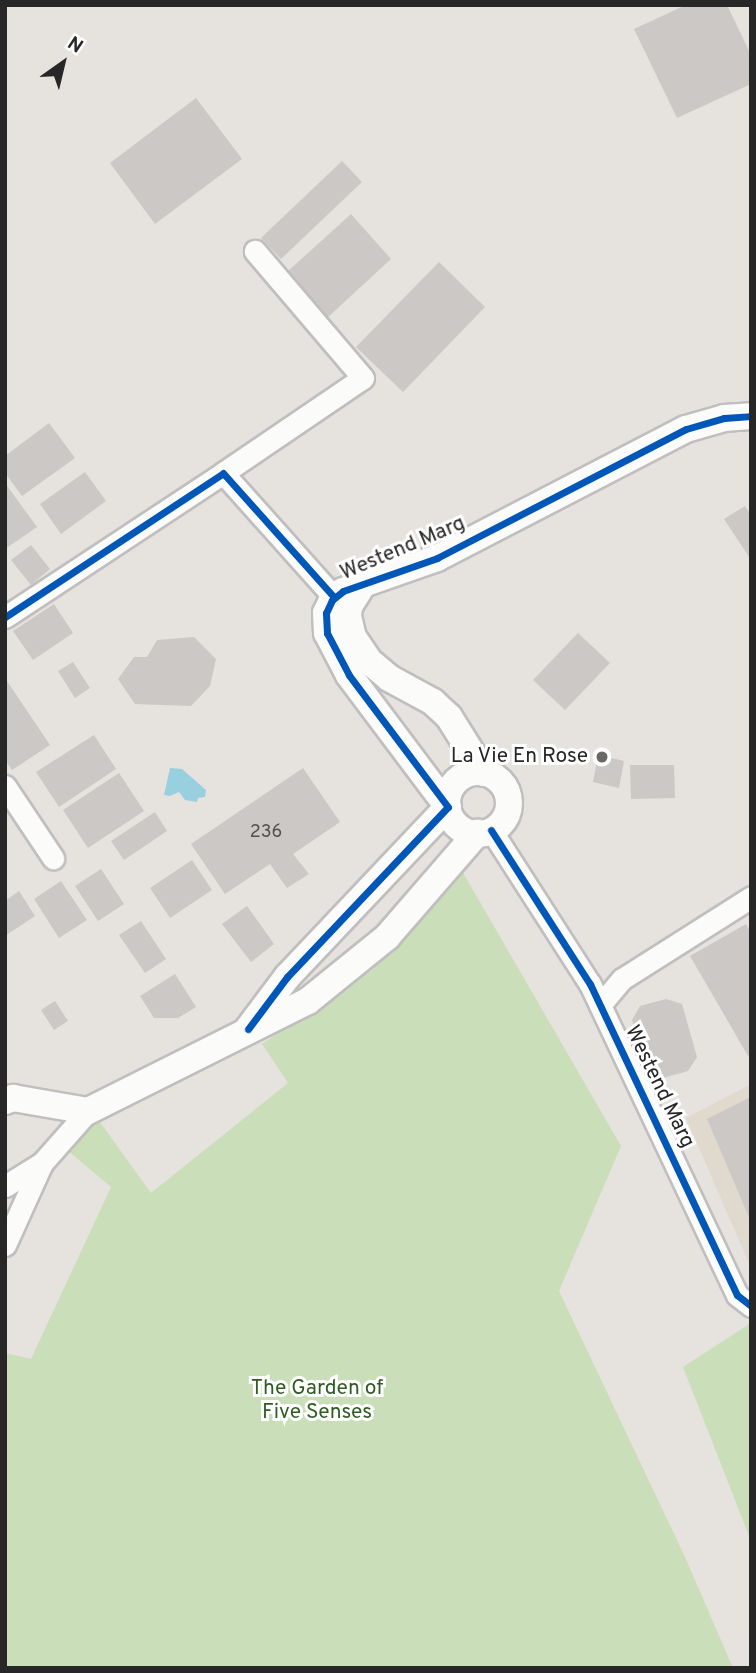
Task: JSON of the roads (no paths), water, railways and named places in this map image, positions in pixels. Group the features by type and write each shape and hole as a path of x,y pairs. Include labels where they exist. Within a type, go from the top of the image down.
{"street":[{"path":"5,617 363,378 255,251"},
{"name":"Westend Marg","path":"744,1301 600,1005 484,832 457,825 448,807 349,675 325,623 334,597 437,558 686,429 724,418 751,415"},
{"path":"223,473 334,597"},
{"name":"Westend Marg","path":"363,584 349,606 348,616 353,637 369,661 388,678 433,702 449,717 484,773 498,779 509,799 503,821 484,832"},
{"path":"248,1029 287,977 448,807 454,784 467,774 484,773"},
{"path":"5,786 53,858"},
{"path":"5,1186 42,1163 88,1111 308,1001 387,937 484,832"},
{"path":"600,1005 622,979 751,897"},
{"path":"5,1101 13,1098 88,1111"},
{"path":"5,1245 42,1163"}],"water":[{"path":"170,768 182,769 206,790 205,797 198,798 197,802 185,800 179,792 170,796 164,795"}],"place":[{"name":"La Vie En Rose","path":"602,757"}],"park label":[{"name":"The Garden of Five Senses","path":"317,1401"}]}
